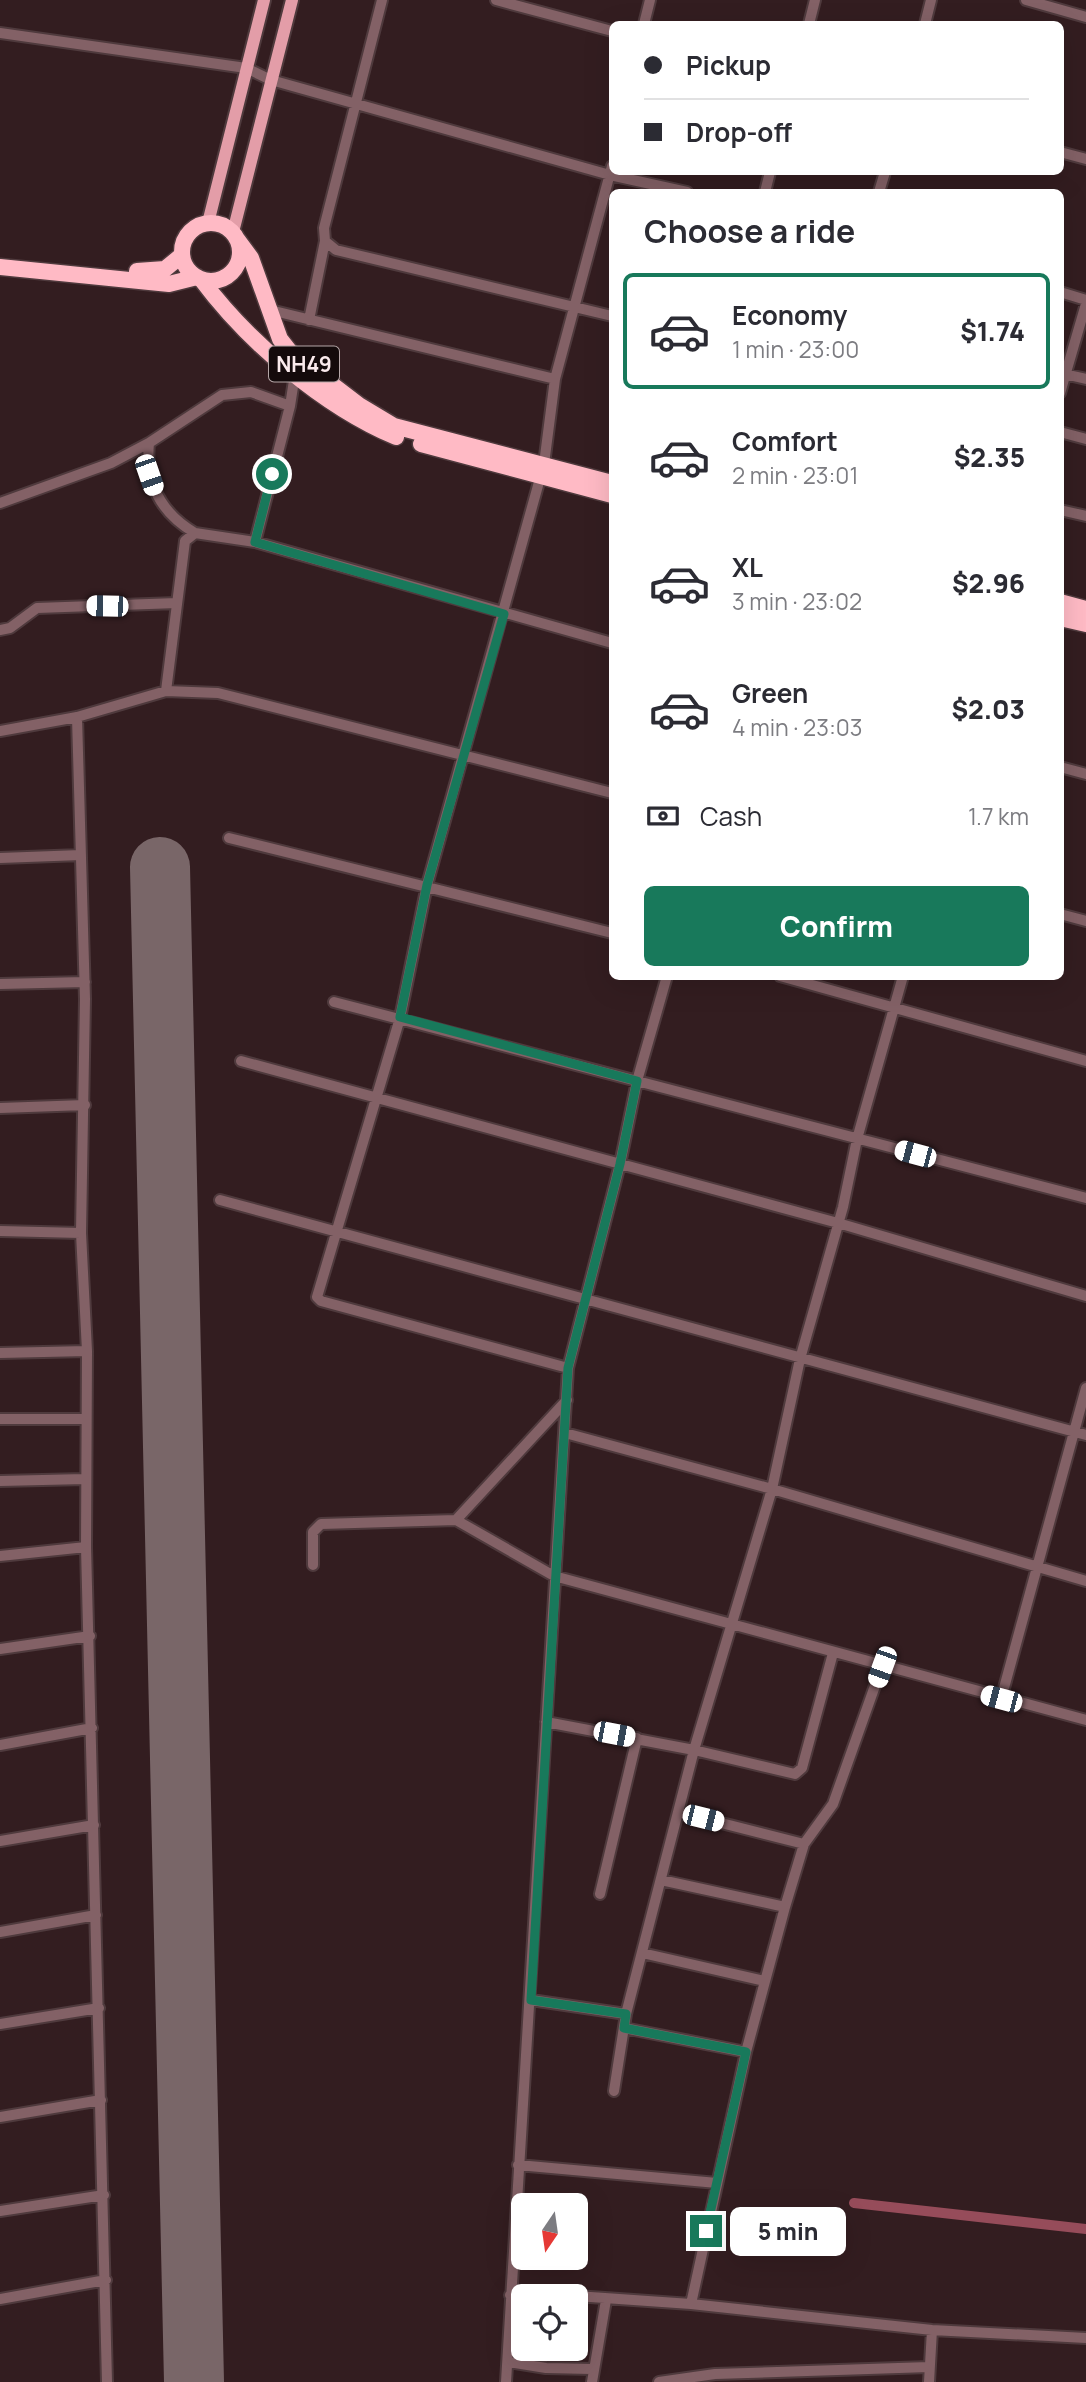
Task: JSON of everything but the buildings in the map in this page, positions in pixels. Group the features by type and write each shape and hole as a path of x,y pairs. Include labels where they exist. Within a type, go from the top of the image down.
{"highway":[{"path":"0,257 154,272 165,269 182,255 191,230 208,223 217,224 235,236 240,256 233,271 218,280 199,279 169,284 0,267"},
{"name":"NH49","path":"235,236 251,258 280,339 291,353 375,415 394,426 542,470 609,494"},
{"name":"NH49","path":"182,255 184,264 232,316 295,374 355,418 395,437 609,482"},
{"path":"1064,603 1086,609"},
{"path":"1064,619 1086,624"}],"main road":[{"path":"208,223 264,0"},
{"path":"235,236 292,0"}],"street":[{"path":"309,320 325,240 324,228 358,105 382,0"},
{"path":"496,0 609,30"},
{"path":"645,21 650,0"},
{"path":"809,21 815,0"},
{"path":"926,21 931,0"},
{"path":"1026,0 1086,17"},
{"path":"0,33 246,68 271,80 358,105 609,169"},
{"path":"1064,153 1086,159"},
{"path":"568,1368 317,1299 374,1097 400,1017 427,885 465,757 542,470 555,379 610,175"},
{"path":"628,175 677,189"},
{"path":"325,240 335,250 609,315"},
{"path":"1064,294 1086,302 1064,370"},
{"path":"270,310 555,379"},
{"path":"1064,373 1086,379"},
{"path":"255,542 290,406 295,374"},
{"path":"0,503 111,463 149,443 222,396 251,392 290,406"},
{"path":"1064,433 1086,439"},
{"path":"149,443 149,475 153,488 178,523 195,533 255,542 609,642"},
{"path":"1064,511 1086,516"},
{"path":"166,691 185,541 195,533"},
{"path":"0,631 10,628 37,608 177,603"},
{"path":"0,731 76,717 166,691 218,693 609,792"},
{"path":"76,717 85,982 81,1233 87,1351 86,1547 107,2382"},
{"path":"1064,768 1086,774"},
{"path":"229,838 609,932"},
{"path":"0,858 81,855"},
{"path":"1064,915 1086,921"},
{"path":"506,2382 568,1368 620,1164 637,1081 666,980"},
{"path":"795,980 1086,1061"},
{"path":"614,2091 626,2014 660,1880 694,1750 772,1489 800,1359 902,980"},
{"path":"0,984 85,982"},
{"path":"334,1002 400,1017 1086,1198"},
{"path":"241,1061 838,1223 1086,1296"},
{"path":"0,1108 85,1105"},
{"path":"220,1200 1086,1435"},
{"path":"0,1231 81,1233"},
{"path":"0,1353 87,1351"},
{"path":"1001,1699 1086,1388"},
{"path":"456,1520 567,1399"},
{"path":"0,1419 85,1419"},
{"path":"565,1433 772,1489 1086,1581"},
{"path":"0,1480 85,1479"},
{"path":"313,1565 313,1532 321,1524 456,1520 554,1576 882,1667 1086,1720"},
{"path":"0,1556 86,1547"},
{"path":"0,1650 89,1636"},
{"path":"546,1722 637,1738 795,1774 800,1772 832,1653"},
{"path":"691,2304 746,2052 785,1907 804,1844 833,1804 882,1667"},
{"path":"0,1745 92,1728"},
{"path":"600,1894 637,1738"},
{"path":"678,1812 804,1844"},
{"path":"0,1841 94,1825"},
{"path":"660,1880 785,1907"},
{"path":"0,1931 96,1915"},
{"path":"642,1953 764,1981"},
{"path":"531,2000 626,2014"},
{"path":"0,2024 99,2008"},
{"path":"624,2028 746,2052"},
{"path":"0,2118 101,2100"},
{"path":"518,2165 717,2183"},
{"path":"0,2211 104,2195"},
{"path":"0,2299 106,2280"},
{"path":"588,2298 691,2304 932,2330 1086,2338"},
{"path":"592,2382 606,2300"},
{"path":"929,2382 932,2330"},
{"path":"508,2362 546,2368 592,2370"},
{"path":"659,2382 715,2374 929,2367"}],"waterway":[{"path":"854,2203 1086,2229"}],"runway":[{"path":"160,867 194,2382"}],"route":[{"path":"272,474 255,542 504,614 427,885 400,1017 637,1081 620,1164 568,1368 531,2000 626,2014 624,2028 746,2052 706,2231"}]}
